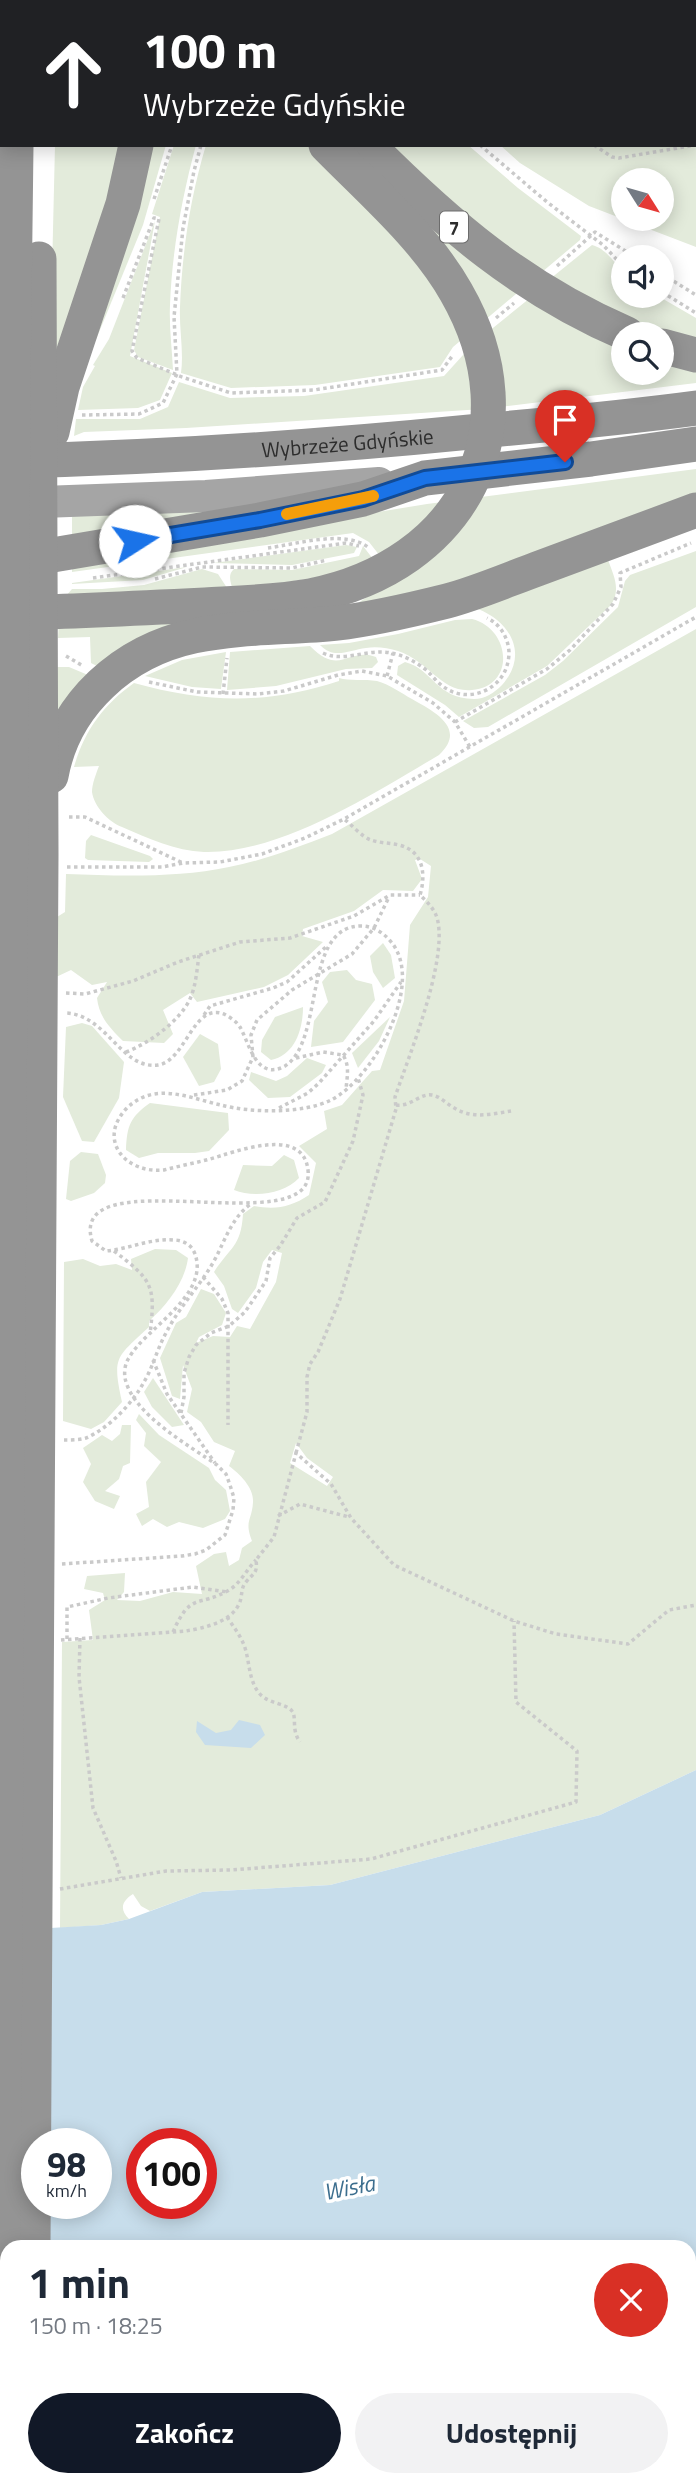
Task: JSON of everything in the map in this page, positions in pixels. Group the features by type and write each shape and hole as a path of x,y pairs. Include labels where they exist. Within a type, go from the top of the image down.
{"highway":[{"path":"16,147 16,202 46,395 50,440 41,502 33,2240"},
{"path":"7,2240 46,395 40,147"},
{"path":"46,395 124,204 136,147"},
{"path":"0,613 219,604 312,596 338,589 381,571 420,546 437,531 465,497 482,459 490,402 481,346 467,311 450,281 430,255 328,147"},
{"name":"7","path":"370,147 470,241 551,296 611,326"},
{"path":"674,349 696,355"},
{"name":"Wybrzeże Gdyńskie","path":"0,461 122,458 283,449 696,408"},
{"name":"Wybrzeże Gdyńskie","path":"425,478 540,466 696,444"},
{"path":"0,562 260,520 363,499 425,478"},
{"path":"38,859 49,786 62,738 74,715 99,685 126,664 159,646 240,629 358,620 450,600 696,510"}],"main road":[{"name":"Wybrzeże Gdyńskie","path":"0,504 206,496 425,478"}],"lane":[{"path":"6,147 16,202"}],"path":[{"path":"46,395 139,414 163,403 177,374 174,317 183,228 200,147"},
{"path":"482,147 611,253"},
{"path":"597,147 612,157 682,147"},
{"path":"120,306 154,218 159,219 132,351 136,358 231,393 314,390 442,370 454,354"},
{"path":"591,237 595,232 616,245"},
{"path":"674,281 696,295"},
{"path":"674,299 696,313"},
{"path":"455,722 547,669 570,650 613,604 621,587 620,573 696,541"},
{"path":"86,579 346,543 360,544 357,554"},
{"path":"144,582 202,567 292,568 331,560"},
{"path":"38,859 162,867 183,863 220,862 262,854 305,838 344,819 696,617"},
{"path":"387,676 393,653"},
{"path":"223,694 284,691 362,671 387,676 433,703 455,722 470,747"},
{"path":"61,817 85,817 183,863"},
{"path":"344,819 369,839 403,846 415,852 422,866 424,880 420,895"},
{"path":"52,1564 195,1555 225,1535 233,1510 234,1497 226,1474 157,1422 134,1397 128,1387 125,1369 128,1358 167,1319 188,1292 197,1267 196,1256 192,1248 176,1240 156,1241 106,1251 92,1241 90,1224 95,1216 104,1208 129,1202 272,1203 295,1196 303,1188 308,1170 299,1153 291,1147 267,1144 192,1164 150,1171 137,1167 120,1154 114,1136 121,1114 131,1104 149,1094 191,1095 227,1090 242,1080 253,1057 251,1035 257,1020 292,990 352,954 374,928 390,895"},
{"path":"65,993 85,994 122,985 240,942 290,938 354,916 390,895 420,895 433,907 438,921 434,979 395,1097 396,1105 340,1299 318,1352 310,1364 307,1377 307,1412 274,1537 235,1586 228,1592 191,1604 181,1613 173,1632"},
{"path":"63,1013 82,1015 95,1022 125,1052 137,1060 149,1065 167,1062 174,1057 210,1006 287,982 351,927 374,928 384,934 399,953 402,980 392,1026 377,1054 358,1078 332,1100 296,1110 275,1110 222,1106 191,1095"},
{"path":"294,1058 307,1031 319,973 335,939"},
{"path":"125,1052 143,1046 155,1037 190,1001 199,955"},
{"path":"275,1110 308,1093 374,1021 402,980"},
{"path":"201,1019 209,1013 230,1017 240,1026 253,1057 268,1068 278,1069 294,1058 323,1052 343,1055 347,1061 348,1072 346,1090"},
{"path":"181,1413 184,1373 189,1357 203,1338 229,1326 246,1312 266,1281 270,1258 297,1218 324,1202 353,1140 363,1095 358,1078"},
{"path":"396,1105 405,1106 427,1095 434,1095 456,1110 471,1115 510,1111"},
{"path":"63,1440 84,1438 102,1428 134,1397 144,1382 166,1332 214,1261 230,1224 255,1202"},
{"path":"114,1251 139,1270 149,1283 153,1310 149,1335"},
{"path":"203,1277 222,1299 228,1313 228,1425"},
{"path":"153,1360 167,1394 217,1465"},
{"path":"296,1453 331,1484 351,1518 394,1565 514,1621 556,1634 628,1644 670,1610 696,1605"},
{"path":"278,1517 300,1504 351,1518"},
{"path":"54,1640 203,1628 227,1617 239,1604 241,1590 247,1580 256,1575 256,1560"},
{"path":"67,1639 67,1607 193,1587 228,1592"},
{"path":"227,1617 244,1644 250,1677 255,1687 268,1701 292,1710 296,1736 300,1742"},
{"path":"59,1889 166,1871 231,1870 371,1859 576,1802 577,1751 516,1702 514,1621"},
{"path":"80,1638 79,1677 93,1808 121,1878"}],"green space":[{"path":"55,147 121,147 118,167 85,273 53,358 50,357"},
{"path":"150,147 165,147 143,225 95,342"},
{"path":"173,147 196,147 175,244 170,313 173,370 138,357 134,350 160,217 152,214"},
{"path":"205,147 470,147 581,236 580,240 453,347 440,367 315,385 231,388 181,373 180,307 183,266 195,185"},
{"path":"502,147 696,147 696,247 654,231 674,231 674,168 611,168 611,214 589,206 520,163"},
{"path":"155,221 130,356 172,373 160,400 138,408 78,410 83,387 109,339"},
{"path":"592,245 597,247 611,259 611,308 674,308 674,305 696,318 696,343 674,336 674,322 626,321 550,279"},
{"path":"530,298 611,338 611,385 674,385 674,360 696,366 696,383 483,409 84,432 74,436 76,419 140,419 168,407 179,382 230,398 304,396 444,376 473,344"},
{"path":"696,469 696,499 466,585 358,603 373,593 380,556 369,542 353,533 72,572 72,562 427,504"},
{"path":"259,507 72,543 72,515 124,515"},
{"path":"346,545 357,547 354,553 292,565 213,563"},
{"path":"363,546 373,559 343,573 233,591 230,576 234,569 292,570 359,556"},
{"path":"696,551 696,607 488,727 474,728 463,721 545,675 563,661 618,607 625,581 630,575"},
{"path":"608,560 616,588 611,605 547,666 459,717 397,675 398,666 405,662 423,671 451,694 474,699 489,695 502,685 510,674 515,651 507,631 490,615 478,609"},
{"path":"187,567 143,580 72,584 72,583"},
{"path":"202,569 218,574 229,591 60,603 72,589 144,585"},
{"path":"221,617 97,666 91,663 90,637 58,638 59,621"},
{"path":"472,619 495,634 503,657 502,668 496,679 486,686 472,690 452,687 398,651 374,647 336,653 325,650 320,645 349,643 455,620"},
{"path":"696,629 696,1770 600,1815 330,1885 202,1892 150,1911 141,1906 133,1894 123,1905 129,1919 101,1925 60,1928 62,1642 93,1640 89,1610 105,1600 103,1593 84,1589 87,1576 125,1573 124,1592 117,1600 140,1601 173,1592 202,1594 196,1566 214,1554 226,1552 229,1566 239,1560 242,1548 252,1541 249,1524 253,1497 246,1482 229,1466 235,1451 214,1442 201,1422 187,1412 192,1389 183,1365 180,1399 172,1396 160,1358 176,1323 186,1317 201,1289 214,1294 226,1313 222,1325 199,1337 196,1343 213,1336 230,1337 237,1326 250,1329 276,1282 282,1253 272,1250 263,1262 256,1288 238,1313 232,1309 224,1286 214,1272 237,1240 243,1214 254,1206 283,1206 309,1195 316,1163 299,1146 327,1129 324,1111 342,1105 372,1071 380,1070 404,1001 410,925 428,897 431,866 420,859 415,860 422,879 413,891 383,890 354,911 303,929 302,936 323,942 288,975 264,987 197,1002 190,993 163,1010 173,1034 164,1043 123,1041 106,1022 98,1005 97,998 107,982 92,985 71,970 54,978 57,917 65,912 66,874 148,875 209,871 268,857 332,834","holes":["296,1443 307,1458 333,1477 327,1486 290,1463"]},
{"path":"310,646 329,659 366,655 376,657 378,662 372,668 346,669 276,686 227,690 230,652"},
{"path":"226,652 221,689 192,687 145,676 182,660"},
{"path":"56,667 69,667 88,675 55,719"},
{"path":"339,678 381,682 429,709 444,721 449,729 447,745 439,755 356,803 295,832 264,843 234,850 204,852 172,847 117,825 107,818 93,798 93,782 99,766 74,767 83,742 96,719 113,700 134,683 187,694 236,698 312,689 339,681"},
{"path":"91,835 153,859 149,862 88,860 85,858 86,841"},
{"path":"383,943 391,955 395,978 383,988 373,972 370,956"},
{"path":"347,970 356,980 372,984 375,1000 343,1042 311,1047 314,1021 328,1002 322,982 330,972"},
{"path":"303,1007 299,1032 292,1047 271,1060 261,1052 262,1040 275,1017"},
{"path":"390,1017 379,1041 358,1068 352,1053"},
{"path":"82,1023 92,1026 124,1062 119,1098 94,1142 82,1141 63,1097 66,1027"},
{"path":"200,1034 218,1044 221,1069 214,1082 199,1086 183,1057"},
{"path":"307,1058 326,1065 322,1073 290,1097 268,1098 249,1080 251,1072 276,1081 287,1076"},
{"path":"150,1103 228,1113 229,1130 209,1151 158,1153 139,1158 126,1150 127,1134 134,1118"},
{"path":"81,1152 98,1154 106,1175 105,1183 94,1193 71,1201 66,1199 70,1161"},
{"path":"284,1155 294,1160 299,1178 293,1183 268,1193 250,1194 234,1190 243,1165 272,1166"},
{"path":"155,1249 176,1250 188,1258 179,1284 149,1321 149,1327 129,1345 119,1359 117,1375 122,1402 104,1422 91,1429 63,1421 64,1262 83,1259 100,1266 116,1264 132,1270 131,1259"},
{"path":"153,1378 184,1425 172,1427 152,1407 144,1392"},
{"path":"139,1414 159,1435 209,1468 215,1480 226,1490 230,1511 225,1519 203,1528 179,1522 167,1527 153,1519 142,1526 136,1514 149,1507 146,1482 161,1462 144,1446 146,1433 136,1420"},
{"path":"122,1425 131,1425 130,1463 123,1466 119,1479 105,1491 120,1496 114,1509 95,1501 83,1482 91,1464 83,1448 102,1435 112,1441 120,1434"}],"water":[{"path":"239,1720 260,1725 265,1735 251,1748 205,1745 196,1732 197,1721 216,1733 231,1730"},
{"name":"Wisła","path":"696,1770 696,2240 0,2240 0,1931 101,1925 129,1919 202,1892 330,1885 600,1815"}],"slow traffic":[{"path":"287,514 373,496"}],"route":[{"path":"135,541 363,499 425,478 565,462"}]}
